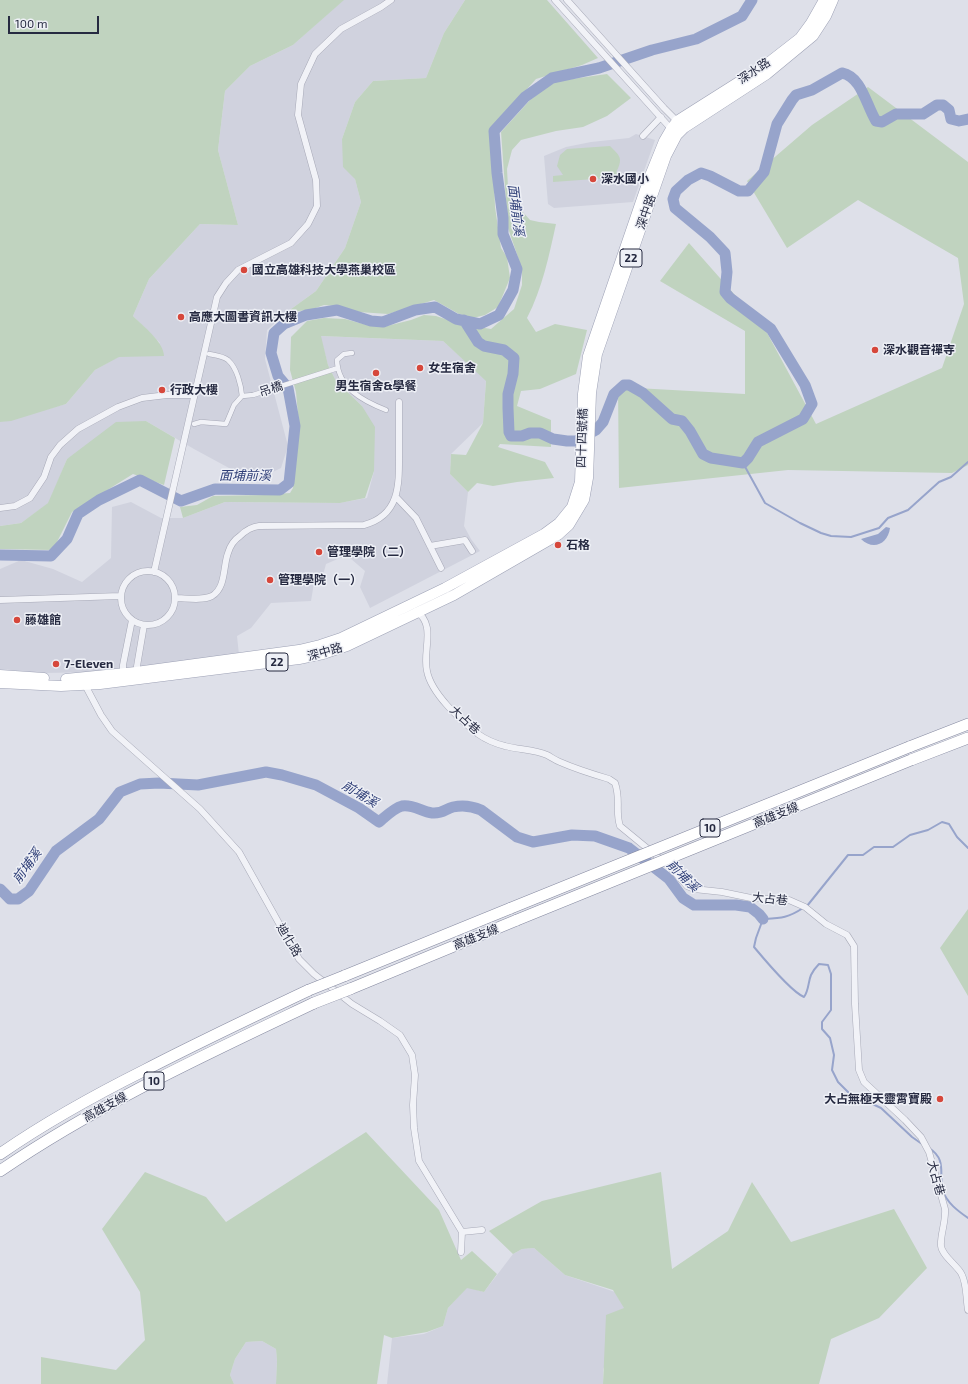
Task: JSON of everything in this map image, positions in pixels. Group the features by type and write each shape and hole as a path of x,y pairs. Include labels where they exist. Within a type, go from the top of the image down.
{"highway":[{"name":"高雄支線","path":"0,1154 93,1096 201,1041 309,990 968,724"},
{"name":"高雄支線","path":"0,1171 29,1151 104,1106 209,1053 314,1003 968,738"}],"main road":[{"name":"深水路","path":"677,128 764,66 800,38 824,0"},
{"name":"深水路","path":"677,128 767,74 789,57 812,36 826,16 833,0"},
{"name":"深中路","path":"587,394 588,356 649,178 677,128"},
{"name":"四十四號橋","path":"584,480 587,394"},
{"name":"深中路","path":"125,677 136,672 299,650 341,638 445,588 549,530 559,523 572,506 584,480"},
{"name":"深中路","path":"0,683 61,686 84,681 299,659 323,654 348,646 420,615 558,535 569,525 584,500 584,480"},
{"name":"深中路","path":"0,675 84,681"}],"street":[{"path":"154,572 217,297 226,283 238,270 291,243 308,224 317,206 316,180 298,115 301,84 315,54 341,29 391,0"},
{"path":"555,0 659,115 677,128"},
{"path":"567,0 664,108 677,128"},
{"path":"643,136 659,115"},
{"path":"352,353 344,354 337,360 338,368 345,384 360,398 386,410"},
{"path":"194,424 201,422 226,424 234,405 242,396 241,386 233,367 227,359 209,354"},
{"name":"吊橋","path":"242,396 253,395 338,368"},
{"path":"0,508 15,506 30,498 44,477 51,457 60,445 78,428 118,407 142,398 167,395 194,395"},
{"path":"175,598 203,599 212,596 218,591 228,553 234,540 246,530 259,526 364,525 373,522 382,516 392,505 398,488 400,402"},
{"path":"396,497 416,518 441,568"},
{"path":"430,546 466,540 472,551"},
{"path":"142,572 154,572 163,575 169,582 174,589 175,598 172,610 164,620 156,624 144,625 132,620 124,610 120,596 121,588 131,577 142,572"},
{"path":"0,600 120,596"},
{"path":"407,607 420,615"},
{"name":"大占巷","path":"420,615 427,631 427,671 432,685 459,717 479,734 505,746 547,755 558,762 609,779 615,783 619,799 618,818 620,826 670,867 687,886 694,889 722,892 751,898 789,900 805,907 826,924 846,935 854,946 855,1004 859,1070 864,1082 921,1137 929,1152 945,1209 941,1245 943,1252 957,1267 964,1279 968,1310"},
{"path":"125,677 132,620"},
{"path":"136,672 144,625"},
{"name":"迪化路","path":"84,681 101,715 112,731 200,809 239,852 299,959 314,974 352,1004 380,1020 400,1035 412,1055 415,1074 413,1105 414,1128 419,1160 462,1232"},
{"path":"461,1252 462,1232 482,1230"}],"shaded area":[{"name":"國立高雄科技大學燕巢校區","path":"343,0 465,0 444,33 426,78 373,81 355,102 342,139 361,202 345,248 316,291 287,312 267,330 265,359 288,446 281,468 258,479 229,468 146,421 67,459 49,503 21,523 0,526 0,422 66,404 95,370 118,357 160,343 133,316 149,279 200,224 238,225 218,150 225,91 250,66 293,45"},
{"name":"深水國小","path":"636,134 655,140 633,202 554,208 548,204 544,156 566,147 591,142 629,138"},
{"path":"320,336 443,341 486,380 483,423 451,454 450,474 468,492 464,526 480,551 370,608 360,587 365,571 350,558 340,558 326,564 322,579 314,583 311,601 271,603 251,628 237,636 239,655 100,672 44,673 0,669 0,569 21,560 53,569 82,582 111,558 112,507 131,502 161,518 183,518 225,502 339,503 367,498 374,471 362,406 336,381 328,365"},
{"path":"534,1248 565,1275 615,1292 625,1308 603,1370 603,1384 387,1384 392,1338 424,1334 443,1326 448,1308 467,1287 484,1292 513,1254 522,1249"},
{"path":"262,1341 276,1349 276,1384 234,1384 230,1375 235,1359 246,1342"}],"green space":[{"path":"0,0 344,0 293,45 250,66 225,91 218,150 238,225 200,224 149,279 133,316 161,345 164,356 119,357 95,370 66,404 11,421 0,422"},
{"path":"465,0 547,0 598,58 582,65 536,79 492,128 495,207 501,248 507,257 510,278 498,307 485,315 473,318 459,314 434,300 388,314 359,312 336,306 324,305 310,310 287,312 316,291 345,248 361,202 355,179 343,167 342,139 355,102 373,81 426,78 444,33"},
{"path":"607,74 631,98 607,116 583,127 556,131 521,140 512,150 507,169 508,187 514,202 530,220 556,224 541,284 527,318 536,332 555,324 587,330 576,374 540,389 521,391 517,406 551,420 551,447 500,444 498,447 545,462 554,478 493,486 477,483 468,492 450,474 451,454 466,455 483,423 486,381 443,341 321,336 328,365 336,381 362,406 375,427 374,471 365,498 340,503 225,502 183,518 180,507 197,505 213,496 290,493 293,488 299,426 296,392 290,370 291,337 307,321 324,318 345,319 367,325 383,327 424,315 436,316 460,324 491,329 514,309 522,285 522,269 508,228 501,132 530,100 552,83"},
{"path":"868,87 968,162 968,465 952,473 788,470 619,488 618,387 745,394 745,331 660,281 689,243 765,329 816,424 942,368 964,304 958,258 858,200 787,248 747,181 812,125"},
{"path":"610,146 619,155 620,164 616,173 621,172 622,177 553,182 553,176 563,175 557,166 560,155 567,149"},
{"path":"146,421 175,438 164,485 133,474 72,512 53,550 0,549 0,526 21,523 48,503 67,459 116,422"},
{"path":"968,909 968,996 940,948"},
{"path":"366,1132 439,1210 461,1260 472,1251 497,1274 484,1292 467,1288 448,1308 443,1326 427,1332 392,1338 384,1335 377,1384 276,1384 276,1349 262,1341 246,1342 235,1359 230,1375 234,1384 41,1384 41,1357 116,1370 145,1340 140,1292 102,1229 145,1172 206,1197 226,1222"},
{"path":"661,1172 672,1269 728,1231 752,1182 791,1242 894,1209 927,1268 879,1318 831,1339 819,1384 603,1384 606,1315 624,1308 613,1290 565,1275 534,1248 522,1249 513,1254 489,1231 542,1201"}],"water":[{"path":"886,527 890,528 889,534 883,542 879,544 870,545 861,539 878,534"}],"waterway":[{"name":"面埔前溪","path":"0,555 51,556 67,539 78,514 99,500 140,480 181,501 215,489 280,490 289,483 295,426 288,388 278,376 271,353 274,333 284,324 306,315 337,310 371,321 383,322 415,310 435,307 456,319 480,324 499,315 513,290 517,269 503,234 503,218 497,173 494,131 525,97 552,78 599,68 652,50 696,39 742,16 752,0"},
{"path":"464,320 478,342 484,346 504,350 514,358 513,374 508,394 509,432 511,436 540,433 553,439 576,441 596,430 603,422 614,394 624,385 629,385 643,393 672,419 682,421 690,431 703,454 711,458 743,463 758,442 803,419 812,404 805,385 771,329 730,298 725,292 727,272 725,253 710,237 675,208 673,199 676,191 688,180 701,173 739,191 748,191 764,172 777,124 792,100 796,95 812,90 842,73 849,76 859,86 876,121 882,122 896,114 923,114 937,105 943,105 949,110 951,119 959,121 968,119"},
{"path":"743,463 765,503 821,533 831,536 851,537 879,528 888,518 908,510 939,482 951,477 968,462"},
{"name":"前埔溪","path":"0,889 10,899 18,899 29,891 56,851 99,819 120,792 140,784 159,783 198,785 266,772 316,785 359,808 379,822 402,806 410,806 436,813 453,807 463,806 481,810 517,837 533,842 572,835 595,836 629,848 669,879 683,898 694,905 736,905 750,907 763,919"},
{"path":"807,906 848,855 863,855 874,847 893,847 910,835 928,830 942,822 949,824 957,837 968,848"},
{"path":"803,908 784,917 763,919 754,947 771,967 793,989 804,997 807,992 811,975 815,969 819,964 828,965 831,974 831,1010 822,1022 822,1029 830,1038 834,1055 832,1070 838,1082 849,1093 881,1108 912,1137 922,1144"},
{"path":"929,1148 935,1153 940,1163 943,1191 947,1199 960,1213 968,1218"}],"place":[{"name":"深水國小","path":"593,179"},
{"name":"國立高雄科技大學燕巢校區","path":"244,270"},
{"name":"高應大圖書資訊大樓","path":"181,317"},
{"name":"深水觀音禪寺","path":"875,350"},
{"name":"女生宿舍","path":"420,368"},
{"name":"男生宿舍&學餐","path":"376,373"},
{"name":"行政大樓","path":"162,390"},
{"name":"石格","path":"558,545"},
{"name":"管理學院（二）","path":"319,552"},
{"name":"管理學院（一）","path":"270,580"},
{"name":"藤雄館","path":"17,620"},
{"name":"7-Eleven","path":"56,664"},
{"name":"大占無極天靈霄寶殿","path":"940,1099"}]}
